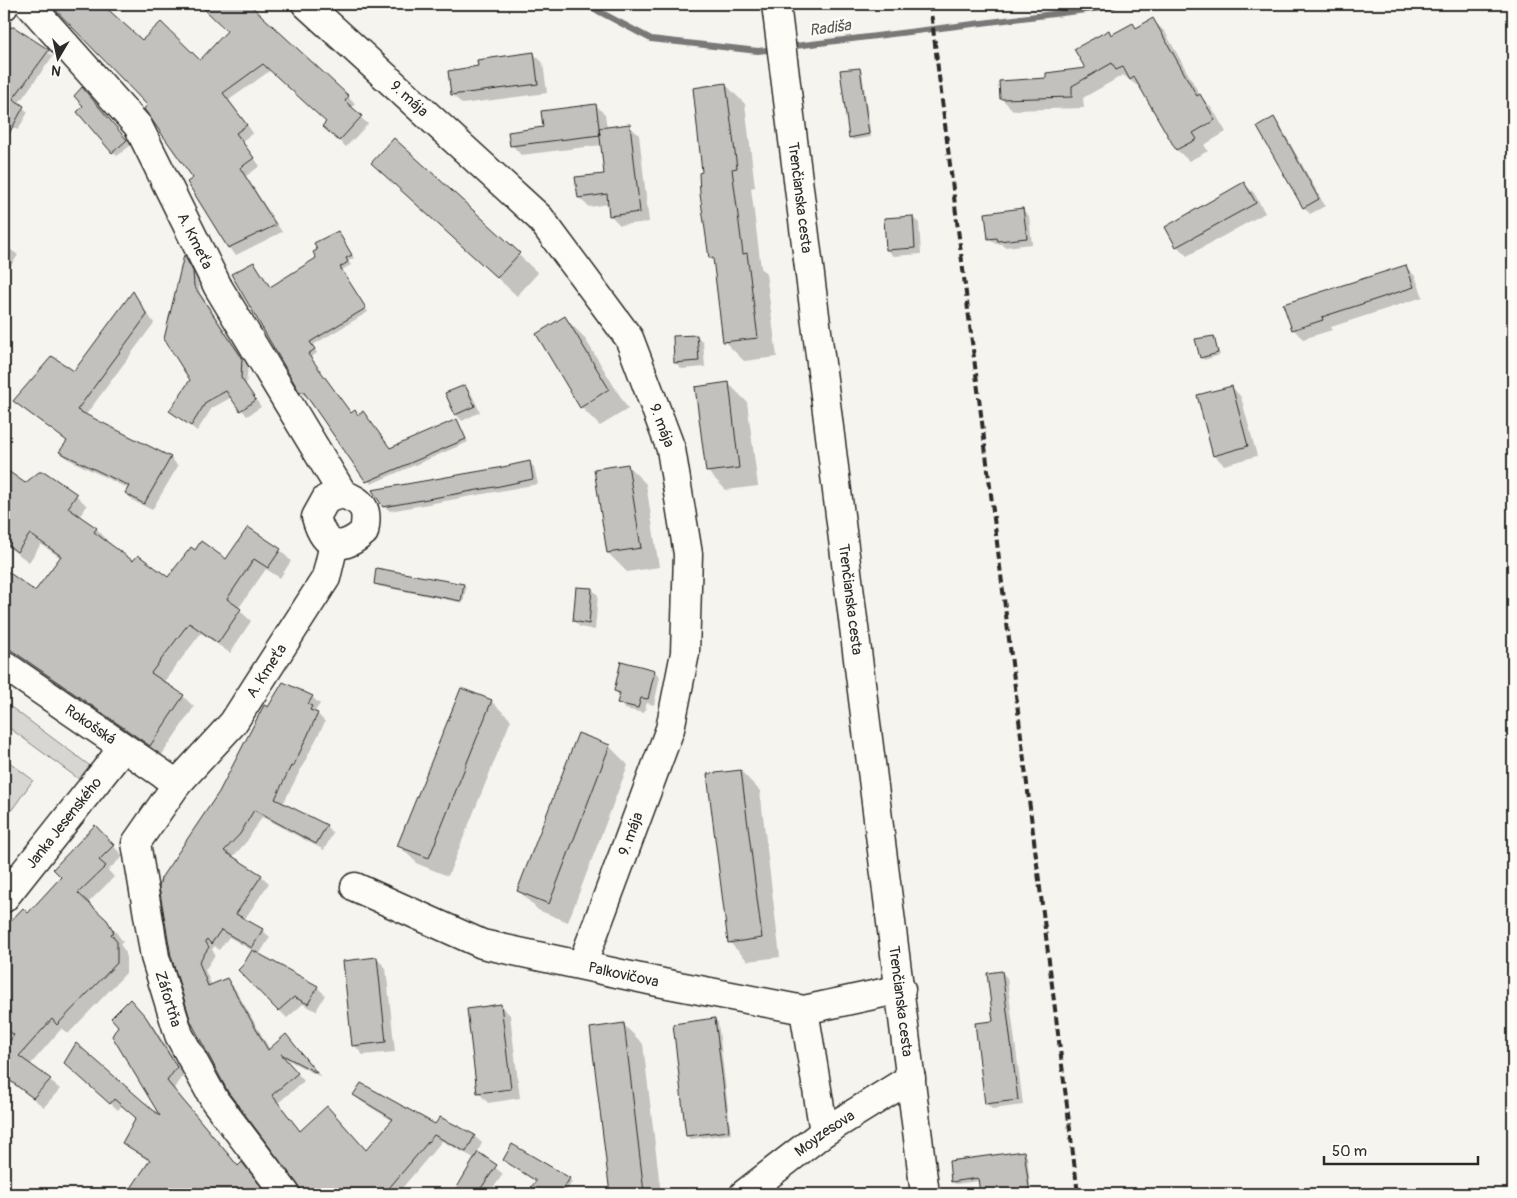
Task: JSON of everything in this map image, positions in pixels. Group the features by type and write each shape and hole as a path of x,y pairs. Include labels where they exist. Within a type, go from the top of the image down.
{"street":[{"name":"A. Kmeťa","path":"29,4 138,126 218,287 343,494 359,501 367,515 364,532 351,544 334,544 326,578 233,723 177,784"},
{"name":"9. mája","path":"306,4 540,218 628,338 670,449 688,554 684,653 670,729 582,965"},
{"name":"Trenčianska cesta","path":"778,15 901,989 925,1194"},
{"path":"334,544 320,534 316,517 326,499 343,494"},
{"name":"Rokošská","path":"4,664 177,784"},
{"name":"Janka Jesenského","path":"4,898 123,748"},
{"name":"Záfortňa","path":"177,784 136,843 155,957 179,1035 215,1101 286,1194"},
{"name":"Palkovičova","path":"355,887 482,944 804,1010 901,989"},
{"path":"804,1010 824,1132"},
{"name":"Moyzesova","path":"744,1194 824,1132 911,1078"}],"shaded area":[{"path":"4,702 97,771 87,785 4,724"},
{"path":"4,758 33,780 4,821"}],"building":[{"path":"50,4 102,4 142,40 161,22 200,60 227,31 199,4 249,4 349,96 345,101 362,116 339,141 322,126 326,122 263,64 223,93 247,125 236,133 254,158 240,168 276,225 228,248 187,182 193,178 144,109 147,105"},
{"path":"1153,18 1197,96 1200,94 1215,120 1193,133 1197,139 1176,150 1134,77 1130,80 1123,67 1116,70 1112,63 1072,86 1072,97 1000,99 999,81 1046,78 1046,73 1085,68 1074,49 1109,30 1111,35 1133,23 1136,28"},
{"path":"14,27 49,50 13,99 24,106 4,143 4,28"},
{"path":"534,52 538,84 451,95 448,71 478,66 477,60"},
{"path":"860,68 869,134 849,138 840,70"},
{"path":"726,83 737,168 732,169 743,254 747,253 758,338 723,342 713,258 709,258 700,194 699,173 702,172 693,88"},
{"path":"82,87 127,140 112,153 77,112 83,106 74,96"},
{"path":"596,104 600,135 510,146 508,132 543,127 541,111"},
{"path":"1274,117 1319,199 1303,208 1257,127"},
{"path":"630,124 640,212 609,216 607,194 578,198 575,177 604,174 599,128"},
{"path":"394,138 520,253 497,278 371,163"},
{"path":"1244,182 1256,203 1176,247 1165,227"},
{"path":"1023,208 1027,238 998,241 997,238 988,239 985,213"},
{"path":"913,216 915,248 886,250 884,218"},
{"path":"338,231 352,255 346,258 348,262 340,267 366,308 310,342 315,349 308,354 351,413 355,410 358,415 363,411 390,448 457,419 466,439 366,482 303,391 300,393 231,274 254,262 270,287 316,258 313,252 317,250 314,243"},
{"path":"184,255 193,271 194,286 242,358 241,378 256,400 240,411 226,391 206,402 191,426 169,411 190,380 164,339"},
{"path":"1406,265 1414,287 1322,317 1323,320 1292,330 1283,304"},
{"path":"133,291 147,315 77,410 171,457 144,504 125,493 129,486 59,452 67,441 13,401 52,356 74,371"},
{"path":"565,316 609,389 580,408 536,334"},
{"path":"697,335 699,361 674,363 673,336"},
{"path":"1214,336 1218,353 1200,358 1195,339"},
{"path":"729,382 739,468 706,472 695,387"},
{"path":"465,385 475,406 455,415 445,393"},
{"path":"1232,386 1248,446 1213,456 1197,395"},
{"path":"530,461 533,479 500,486 383,507 372,490 498,468"},
{"path":"628,464 641,548 607,553 594,469"},
{"path":"4,468 25,483 39,472 45,472 77,494 68,508 97,528 94,532 133,561 138,555 168,577 191,547 195,550 201,541 226,559 248,527 281,549 268,568 254,559 227,599 241,609 218,643 189,623 151,673 184,695 150,746 4,645 4,569 35,591 61,556 30,534 17,552 4,542"},
{"path":"376,568 464,584 461,601 374,584"},
{"path":"576,587 592,588 589,624 573,621"},
{"path":"621,661 655,670 648,699 641,698 638,708 617,703 620,693 614,691"},
{"path":"283,682 313,696 308,704 312,706 310,710 318,713 293,767 291,766 275,799 327,825 316,844 254,810 240,834 224,851 262,875 236,914 263,929 252,948 221,930 211,944 207,939 205,941 209,947 199,962 208,986 227,978 268,1050 286,1034 317,1073 281,1054 298,1073 272,1095 300,1131 327,1106 366,1150 393,1119 353,1095 361,1083 435,1124 440,1117 475,1135 466,1152 434,1135 384,1194 301,1194 298,1185 228,1092 191,1022 171,956 159,887 161,878 219,792 264,705 268,707"},
{"path":"461,688 492,700 429,858 397,846"},
{"path":"578,733 610,745 549,904 517,891"},
{"path":"741,770 762,938 728,943 707,774"},
{"path":"95,825 114,845 99,860 106,866 78,893 107,920 114,932 111,934 117,942 117,963 57,1025 52,1019 19,1056 51,1079 33,1098 4,1076 4,1044 6,1046 14,1035 4,1027 4,928 23,908 28,913 61,877 53,869"},
{"path":"252,950 318,986 308,1004 294,997 278,1011 238,970"},
{"path":"377,957 386,1042 352,1046 343,961"},
{"path":"1002,971 1018,1100 985,1104 975,1023 993,1021 987,973"},
{"path":"130,999 146,1017 177,1067 167,1081 238,1166 242,1162 267,1194 127,1194 150,1160 122,1143 136,1118 114,1099 110,1104 64,1063 76,1043 160,1116 112,1036 118,1026 111,1018"},
{"path":"501,1004 511,1089 477,1093 467,1009"},
{"path":"715,1018 729,1131 686,1136 673,1024"},
{"path":"624,1023 644,1192 610,1194 590,1028"},
{"path":"512,1144 570,1178 560,1194 541,1194 531,1187 536,1181 503,1160"},
{"path":"1024,1151 1030,1194 980,1194 978,1178 951,1182 949,1161"},
{"path":"478,1152 497,1165 477,1194 453,1194"}],"waterway":[{"name":"Radiša","path":"585,4 651,39 758,51 775,49"},
{"name":"Radiša","path":"787,47 1110,7 1117,4"}],"railway":[{"path":"930,4 1078,1194"}]}
